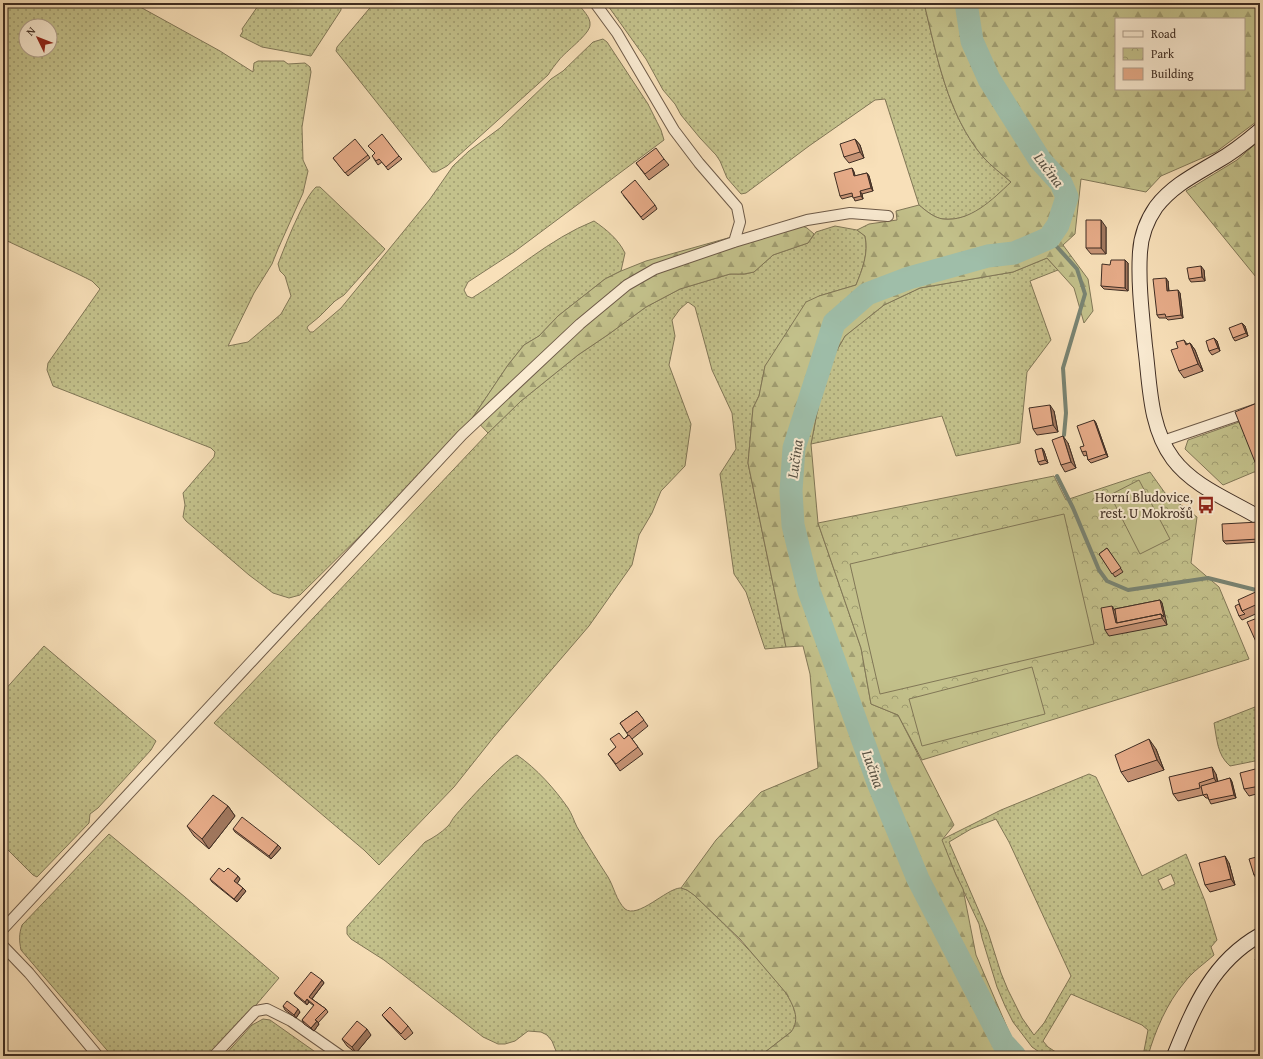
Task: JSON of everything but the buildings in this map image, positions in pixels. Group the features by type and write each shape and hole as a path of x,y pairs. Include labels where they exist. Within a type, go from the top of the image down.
{"street":[{"path":"594,3 618,32 674,130 699,163 737,206 740,222 734,242"},
{"path":"1260,130 1242,145 1188,178 1170,191 1156,208 1146,224 1140,252 1141,307 1153,409 1155,420 1164,441 1173,458 1191,477 1260,518"},
{"path":"3,929 462,435 580,324 627,285 655,269 734,242 807,220 850,213 888,216"},
{"path":"1164,441 1260,408"},
{"path":"1174,1056 1196,1002 1208,983 1237,950 1260,935"},
{"path":"3,946 29,973 98,1056"},
{"path":"214,1056 256,1011 267,1009 291,1021 341,1056"}],"green space":[{"path":"3,3 133,3 220,51 253,72 254,63 258,61 284,61 288,64 305,63 310,67 311,72 302,127 303,160 308,171 303,193 272,264 254,293 228,346 248,342 281,314 291,296 285,276 280,271 278,264 300,212 316,187 320,187 385,249 344,295 335,301 308,326 307,328 310,332 313,332 341,308 430,199 453,166 469,151 500,128 551,79 563,71 593,42 603,39 607,42 648,104 661,130 664,140 514,252 468,282 464,290 467,296 472,298 546,247 578,228 594,221 612,235 625,253 621,271 605,279 558,316 539,336 524,345 508,365 473,417 371,525 300,595 289,598 273,593 249,575 183,517 185,505 183,493 214,457 215,452 211,448 53,386 47,370 48,363 100,289 92,281 3,239"},
{"path":"260,3 341,3 341,10 311,56 262,47 240,36 243,31 242,29"},
{"path":"374,3 578,3 588,16 590,25 586,33 562,57 548,75 447,166 436,172 432,172 336,51 337,47"},
{"path":"606,3 924,3 945,84 960,122 983,157 1011,182 997,196 981,208 963,217 943,219 930,214 919,205 885,99 875,100 809,146 746,193 741,194 727,178 716,155 681,115 675,104 663,90 646,59"},
{"path":"924,3 1260,3 1260,119 1216,152 1161,176 1146,192 1081,179 1075,234 1063,245 1088,279 1093,311 1084,323 1074,288 1047,258 1013,272 920,288 884,305 845,336 825,371 811,444 818,523 861,648 871,704 898,715 954,825 942,840 963,889 976,955 1019,1055 1021,1056 760,1056 791,1032 794,1027 796,1017 791,1002 786,993 740,939 694,895 681,888 716,840 761,792 818,768 810,674 803,646 786,647 748,463 753,408 759,396 765,366 806,302 819,296 856,285 863,267 866,249 865,236 857,230 869,224 897,220 896,211 919,205 930,214 943,219 962,217 980,208 1011,182 983,157 960,122 939,64"},
{"path":"1260,140 1260,282 1186,191 1237,160"},
{"path":"800,225 807,228 814,234 808,243 773,255 754,272 730,274 680,289 646,307 578,355 521,401 488,433 473,417 508,365 524,345 539,336 558,316 605,279 646,261 728,238 760,238"},
{"path":"835,226 857,230 865,236 866,249 863,267 856,285 819,296 765,366 759,396 753,408 748,463 786,647 765,649 746,592 734,574 720,474 736,449 732,413 712,370 695,307 688,302 680,309 672,320 675,336 669,365 691,424 685,466 661,491 652,513 639,535 632,565 589,626 493,738 454,787 379,865 364,850 214,723 488,433 521,401 578,355 646,307 680,289 730,274 754,272 773,255 808,243 816,232"},
{"path":"1047,258 1058,270 1030,281 1051,340 1027,372 1020,443 956,456 942,416 811,444 825,371 845,336 884,305 920,288 1013,272"},
{"path":"1242,421 1260,466 1260,472 1254,472 1223,485 1185,449 1188,440"},
{"path":"1150,472 1165,493 1197,517 1191,563 1219,587 1249,659 922,760 898,715 871,704 861,648 818,523 1054,476 1066,500"},
{"path":"1139,480 1170,539 1140,554 1110,495"},
{"path":"1064,514 1094,644 880,694 850,564"},
{"path":"44,646 156,741 151,750 98,808 90,814 89,823 37,877 33,875 3,845 3,692"},
{"path":"1032,667 1045,714 922,746 909,699"},
{"path":"1260,705 1260,760 1230,766 1222,757 1220,752 1214,723"},
{"path":"517,755 545,779 568,808 577,827 608,877 619,902 625,909 631,911 637,910 674,890 680,888 686,889 742,943 778,982 791,1001 796,1015 795,1025 791,1032 760,1056 558,1056 552,1041 547,1035 541,1032 528,1031 515,1041 505,1044 498,1044 483,1037 384,960 351,939 347,934 347,927 425,842 445,829 486,782 504,764"},
{"path":"1089,774 1096,777 1142,876 1186,854 1205,901 1217,940 1211,947 1214,955 1187,979 1172,999 1158,1027 1148,1056 1143,1056 1148,1030 1142,1025 1071,994 1043,1041 1048,1047 1062,1056 1045,1056 1032,1047 1013,1022 997,987 979,924 941,840 1001,810","holes":["996,819 1009,842 1071,976 1044,1023 1034,1035 1022,1018 1008,990 988,932 949,842 971,829","1171,874 1175,884 1163,890 1158,880"]},
{"path":"109,834 279,978 210,1056 112,1056 21,950 20,931 22,925"},
{"path":"263,1019 270,1020 321,1056 224,1056 252,1025"}],"waterway":[{"name":"Lučina","path":"966,3 972,41 989,79 1040,160 1061,183 1067,197 1058,225 1049,238 1014,253 988,256 909,278 867,294 834,323 794,448 791,491 793,525 809,591 879,785 918,879 1003,1043 1015,1056"},
{"path":"1049,238 1077,269 1085,294 1063,368 1066,413 1064,435"},
{"path":"1057,476 1073,508 1099,570 1107,581 1128,590 1208,578 1260,591"}],"place":[{"name":"Horní Bludovice, rest. U Mokrošů","path":"1206,505"}]}
